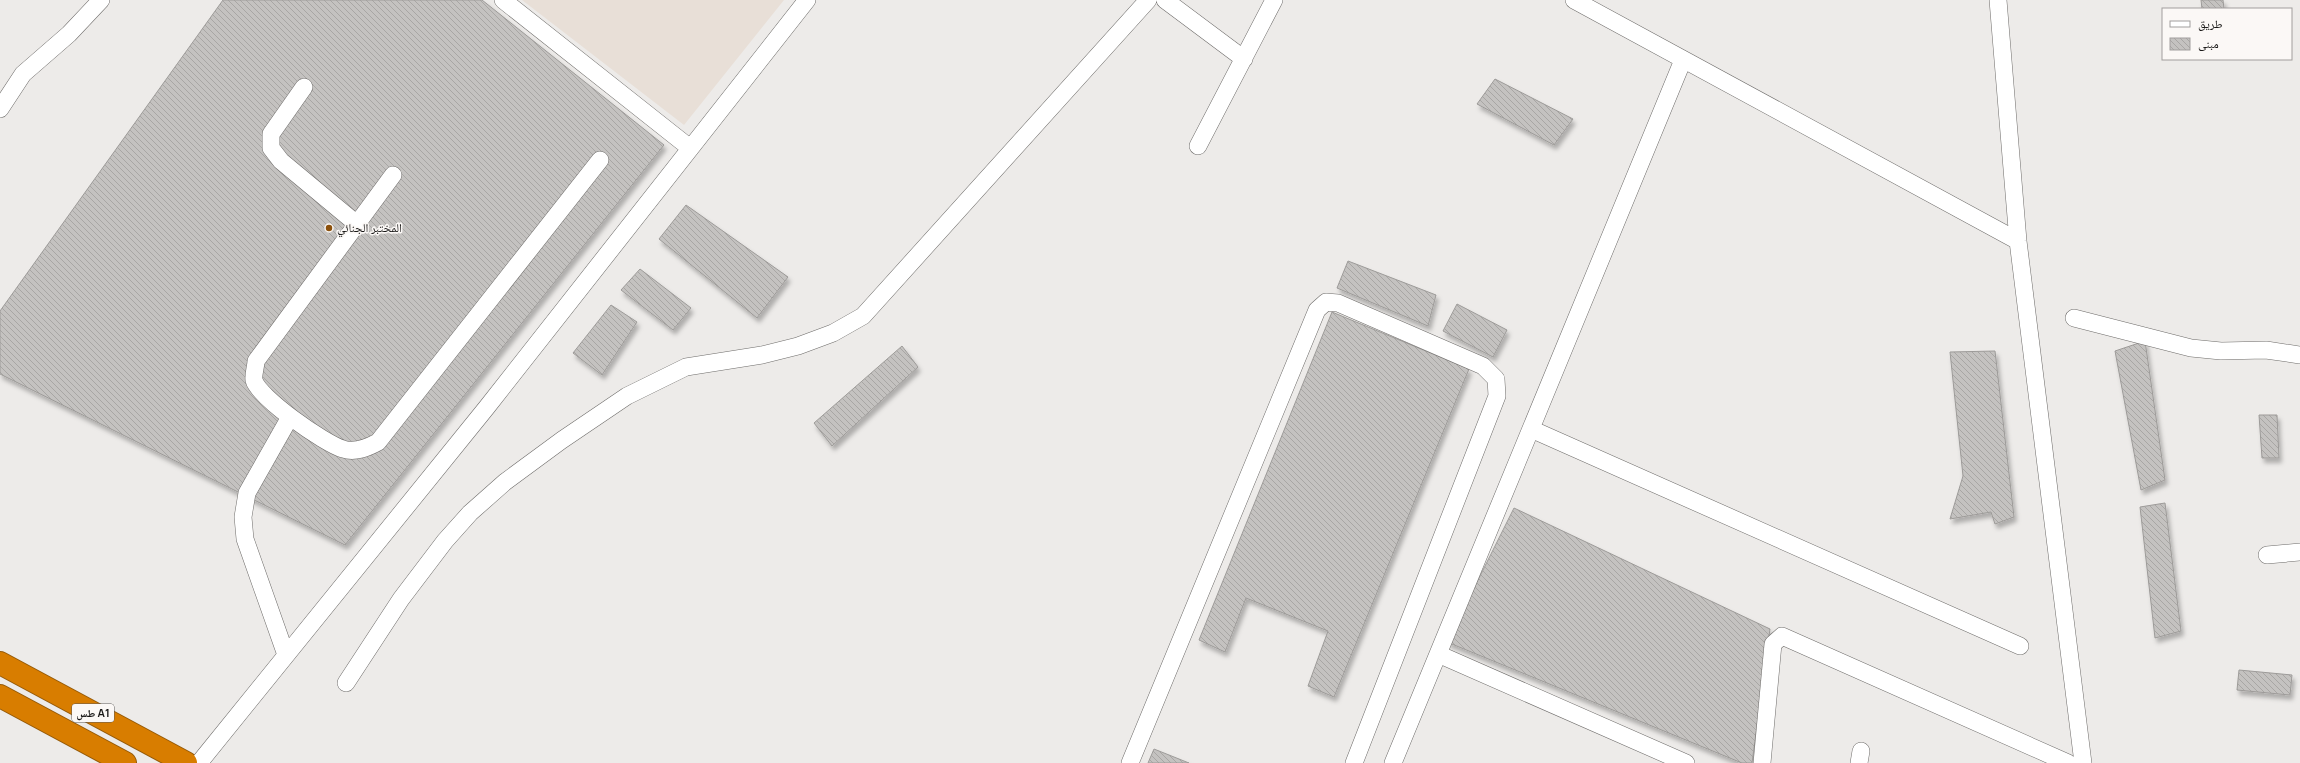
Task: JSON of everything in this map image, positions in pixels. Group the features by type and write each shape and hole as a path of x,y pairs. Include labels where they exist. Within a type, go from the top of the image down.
{"highway":[{"name":"طس A1","path":"0,663 186,763"},
{"name":"طس A1","path":"0,696 125,763"}],"street":[{"path":"0,109 23,74 69,34 101,0"},
{"path":"503,0 690,148"},
{"path":"199,763 487,407 807,0"},
{"path":"346,683 401,599 460,524 505,482 562,440 627,396 686,367 762,355 798,346 833,333 863,316 1148,0"},
{"path":"1165,0 1244,59"},
{"path":"1198,146 1274,0"},
{"path":"1574,0 2018,241"},
{"path":"1998,0 2018,241 2083,763"},
{"path":"1393,763 1683,60"},
{"path":"304,87 271,134 271,148 280,161 358,225"},
{"path":"393,175 358,225 256,361 254,380 264,396 290,417 343,449 363,450 378,442 600,160"},
{"path":"1130,763 1317,310 1326,302 1338,303 1483,366 1496,378 1498,396 1354,763"},
{"path":"2074,318 2190,348 2221,351 2266,350 2300,355"},
{"path":"286,655 245,539 243,517 247,493 290,417"},
{"path":"1531,429 2020,646"},
{"path":"2267,555 2300,552"},
{"path":"1762,763 1773,644 1782,636 2068,763"},
{"path":"1438,654 1686,763"}],"shaded area":[{"path":"522,0 784,0 684,125"}],"building":[{"name":"المختبر الجنائي","path":"223,0 482,0 664,145 345,545 0,374 0,311"},
{"path":"2201,0 2223,0 2224,8 2202,8"},
{"path":"1495,79 1573,119 1554,145 1477,104"},
{"path":"686,205 788,277 757,318 659,239"},
{"path":"1348,261 1436,295 1428,326 1337,288"},
{"path":"640,269 691,308 673,330 621,290"},
{"path":"1457,304 1507,330 1493,357 1443,331"},
{"path":"611,305 637,322 602,375 573,353"},
{"path":"1332,312 1469,369 1334,697 1308,686 1328,631 1246,598 1225,652 1199,640"},
{"path":"2145,341 2165,480 2141,490 2115,351"},
{"path":"902,346 918,367 832,446 814,423"},
{"path":"1995,351 2014,517 1995,524 1991,512 1950,519 1963,476 1950,352"},
{"path":"2259,415 2277,415 2279,458 2262,458"},
{"path":"2165,503 2181,631 2155,638 2140,507"},
{"path":"1514,508 1770,629 1752,763 1742,763 1447,642"},
{"path":"2239,670 2292,675 2290,695 2237,690"},
{"path":"1154,749 1189,763 1148,763"}],"place":[{"name":"المختبر الجنائي","path":"329,228"}]}
